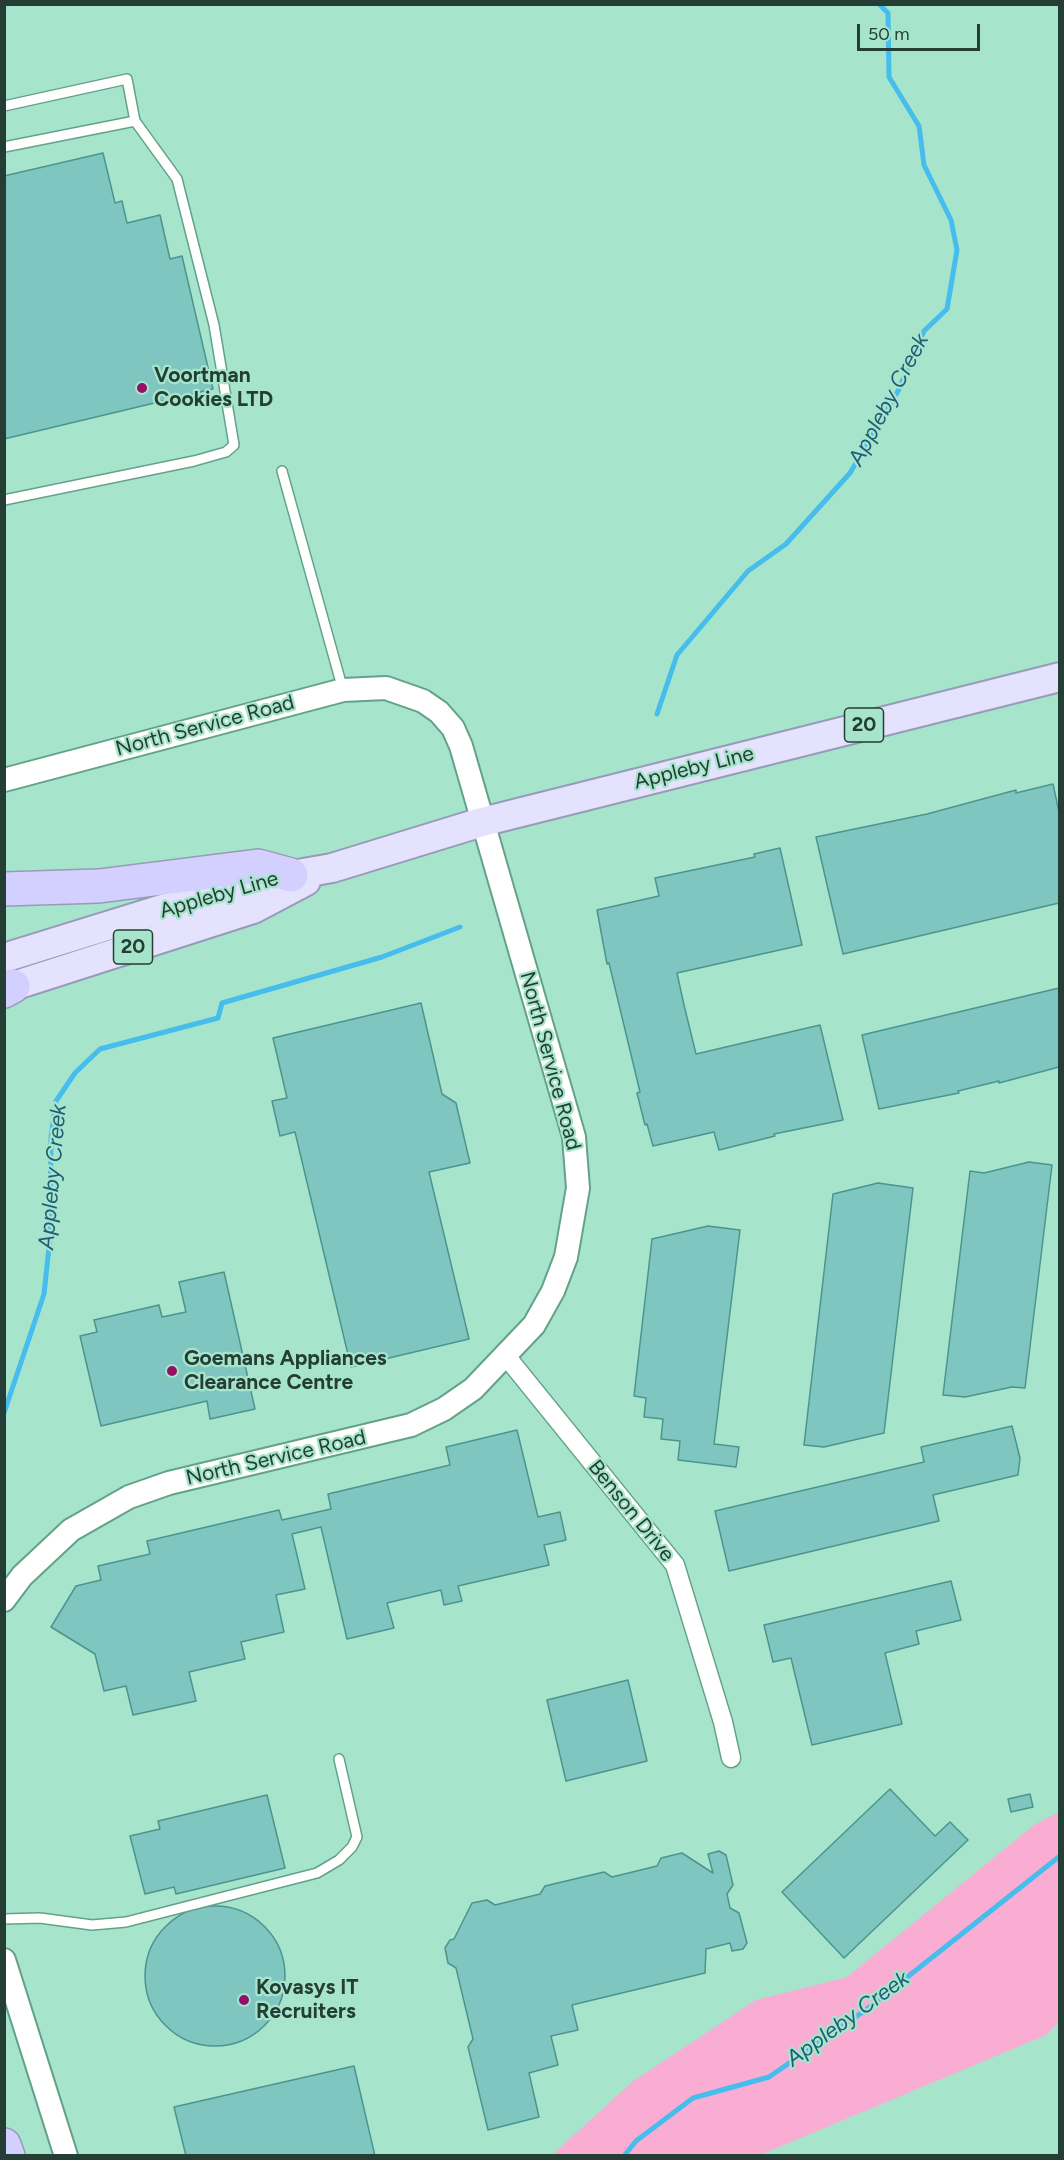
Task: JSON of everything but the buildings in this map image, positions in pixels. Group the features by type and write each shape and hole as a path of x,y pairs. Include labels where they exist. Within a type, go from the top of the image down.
{"highway":[{"path":"4,889 99,886 258,866 291,875"},
{"path":"4,2145 8,2156"}],"main road":[{"name":"Appleby Line","path":"7,981 246,884 332,868 482,822 1059,677"},
{"name":"Appleby Line","path":"7,981 253,909 332,868"}],"street":[{"name":"North Service Road","path":"4,780 343,690 386,688 423,701 439,712 453,728 461,746 574,1137 578,1188 566,1257 553,1291 534,1325 473,1389 444,1409 411,1425 169,1483 121,1501 71,1530 22,1576 4,1600"},
{"name":"Benson Drive","path":"506,1356 675,1565 723,1722 731,1758"},
{"path":"4,1960 66,2156"}],"lane":[{"path":"4,106 127,79 135,121 177,179 214,325 234,445 226,452 194,462 4,500"},
{"path":"4,147 135,121"},
{"path":"282,471 343,690"},
{"path":"4,1919 40,1918 92,1924 126,1922 317,1873 339,1860 352,1847 357,1837 339,1759"}],"shaded area":[{"path":"1059,1812 1059,2022 1046,2035 760,2155 552,2155 632,2082 756,2000 847,1977 1034,1825"}],"waterway":[{"name":"Appleby Creek","path":"657,714 677,655 748,571 786,544 850,473 898,391 924,331 947,309 957,250 951,220 924,165 919,126 889,77 888,13 879,4"},
{"name":"Appleby Creek","path":"4,1413 44,1294 50,1238 51,1138 56,1101 75,1073 100,1049 218,1018 222,1003 382,957 460,927"},
{"name":"Appleby Creek","path":"624,2156 636,2141 693,2098 769,2077 867,2009 1060,1856"}],"place":[{"name":"Voortman Cookies LTD","path":"142,388"},
{"name":"Goemans Appliances Clearance Centre","path":"172,1371"},
{"name":"Kovasys IT Recruiters","path":"244,2000"}]}
